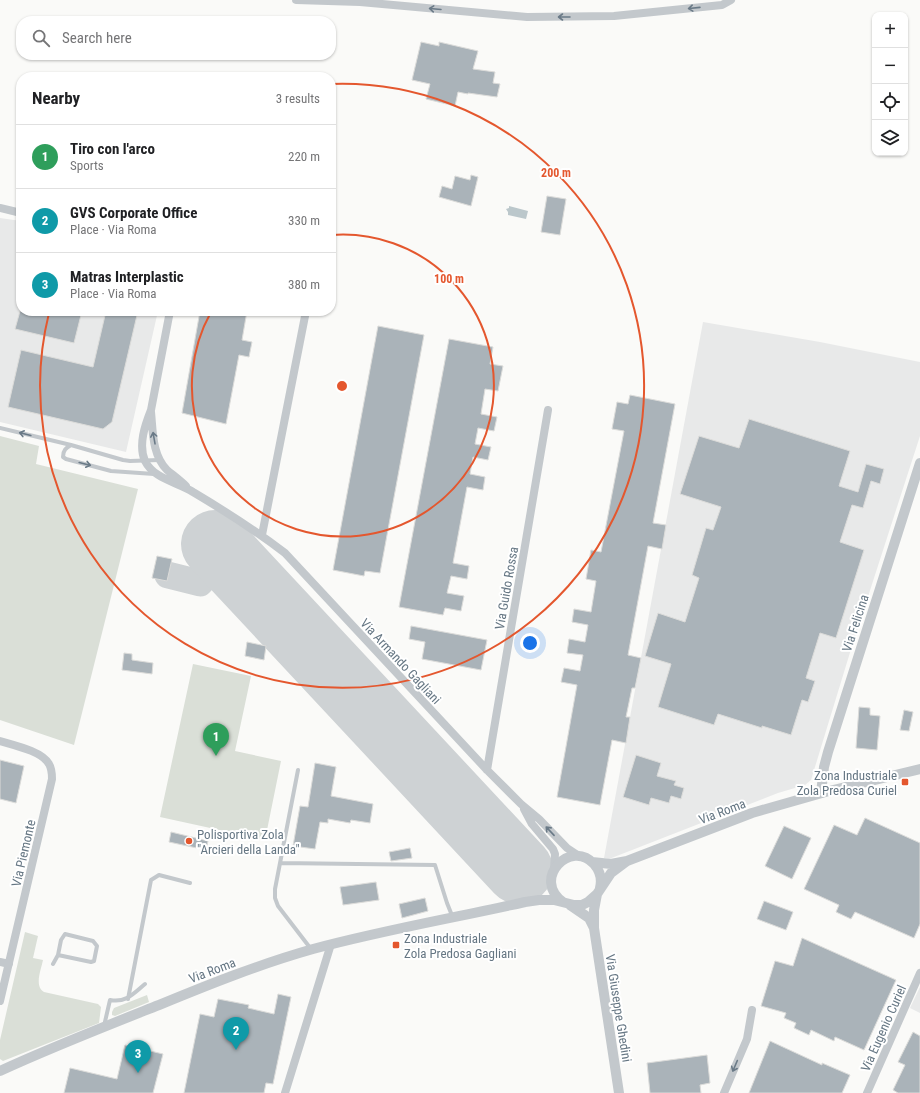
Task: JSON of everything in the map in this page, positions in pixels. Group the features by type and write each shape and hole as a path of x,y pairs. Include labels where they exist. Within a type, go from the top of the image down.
{"street":[{"path":"296,0 360,2 527,17 614,16 722,5 731,0"},
{"path":"0,208 16,212"},
{"name":"Via Armando Gagliani","path":"169,316 151,410 145,424 143,436 142,446 145,460 150,469 164,479 191,491 262,536 285,554 487,770 521,804 539,819 566,848 579,856"},
{"path":"262,536 305,316"},
{"name":"Via Armando Gagliani","path":"151,410 153,439 159,460 166,469 191,491"},
{"name":"Via Guido Rossa","path":"487,770 548,410"},
{"name":"Via Felicina","path":"825,792 824,767 828,752 920,463"},
{"name":"Via Piemonte","path":"0,741 42,756 48,762 52,770 52,779 0,1001"},
{"name":"Via Roma","path":"579,856 592,862 611,864 627,861 752,813 825,792 920,769"},
{"name":"Via Armando Gagliani","path":"521,804 532,824 553,849 555,860 554,869"},
{"path":"579,856 566,858 557,865 552,875 552,884 557,897 588,918 594,928"},
{"name":"Via Roma","path":"0,1071 104,1027 244,971 331,944 525,902 554,900 582,905 588,902 598,892 611,873 627,861"},
{"path":"592,862 600,873 601,880 598,892"},
{"name":"Via Roma","path":"525,902 542,894 552,884"},
{"name":"Via Giuseppe Ghedini","path":"598,892 594,910 594,928 619,1093"},
{"path":"285,1093 331,944"},
{"path":"0,962 9,964"},
{"name":"Via Eugenio Curiel","path":"867,1093 920,973"},
{"path":"724,1093 747,1039 752,1010"}],"lane":[{"path":"0,428 71,445 123,460 159,460"},
{"name":"Via Armando Gagliani","path":"71,445 63,453 63,457 66,459 111,471 158,474"},
{"path":"298,770 280,863 275,898 278,906 311,950"},
{"path":"280,863 435,865 453,918"},
{"path":"128,999 151,880 160,876 190,882"},
{"path":"53,964 58,955 61,940 65,934 93,941 97,946 94,960 91,962 58,955"},
{"path":"104,1027 110,1000 116,1001 128,999 144,984"}],"shaded area":[{"path":"509,206 528,211 526,219 508,215 506,209 509,208"},
{"path":"0,218 16,220 16,316 157,316 126,452 0,422"},
{"path":"703,322 820,342 920,362 920,436 852,646 811,780 805,785 778,793 609,859 604,858"},
{"path":"0,436 39,446 36,464 138,489 74,745 0,720"},
{"path":"193,664 251,676 235,751 281,761 265,840 160,817"},
{"path":"25,932 38,936 33,958 43,960 39,978 39,986 41,989 44,992 98,1004 101,1007 99,1023 3,1061 0,1059 0,1040"},
{"path":"920,987 920,1013 910,1008"},
{"path":"147,995 149,1002 115,1016 112,1015 114,1008"}],"building":[{"path":"421,42 439,46 439,42 478,51 473,69 495,72 493,83 500,84 497,97 458,92 455,106 426,99 430,84 412,80"},
{"path":"471,175 478,177 471,206 439,197 442,186 452,189 455,176 470,180"},
{"path":"547,196 566,199 560,235 541,232"},
{"path":"19,316 81,316 74,343 15,329"},
{"path":"105,316 137,316 112,422 103,429 8,407 21,350 93,367"},
{"path":"199,316 246,316 242,340 252,342 249,357 239,355 226,424 182,413"},
{"path":"378,326 424,335 380,573 365,571 364,576 333,570"},
{"path":"449,339 493,347 490,364 503,366 498,391 485,389 481,414 497,417 494,431 478,428 475,444 491,447 488,460 473,457 470,474 485,477 483,490 467,487 453,563 469,566 467,579 451,576 447,593 464,596 461,611 445,608 443,615 399,607"},
{"path":"630,395 675,404 653,523 666,525 662,549 648,546 628,655 641,658 635,688 632,688 626,717 630,717 626,743 612,740 600,805 557,797 577,685 561,682 564,668 580,671 583,655 567,653 569,639 585,642 588,625 572,622 574,609 591,612 596,581 586,579 591,550 601,552 624,431 612,429 617,402 628,404"},
{"path":"749,419 850,451 839,486 858,492 866,464 884,469 880,484 871,481 863,508 852,505 840,542 864,550 836,638 820,633 806,678 815,681 808,702 802,700 791,735 762,726 762,728 718,714 714,725 658,707 671,664 645,656 658,613 685,622 699,578 692,575 706,528 713,530 721,507 680,494 699,436 739,448"},
{"path":"157,556 172,559 167,581 152,578"},
{"path":"411,626 487,640 481,670 422,659 425,642 409,639"},
{"path":"247,642 266,646 264,660 245,656"},
{"path":"124,653 132,654 132,660 153,663 152,674 122,670"},
{"path":"859,707 870,708 870,715 880,716 877,750 856,748"},
{"path":"904,710 913,712 909,731 900,730"},
{"path":"636,755 661,763 657,776 676,781 674,785 684,788 681,799 671,796 669,803 651,798 649,805 623,797"},
{"path":"0,760 24,766 16,803 0,799"},
{"path":"315,763 336,767 331,796 373,804 370,823 351,820 350,823 328,819 328,823 320,822 315,849 293,846 300,806 308,807"},
{"path":"865,818 920,843 920,924 914,938 855,912 851,919 836,912 839,905 804,889 834,825 857,835"},
{"path":"784,826 811,838 792,879 765,866"},
{"name":"Polisportiva Zola \"Arcieri della Landa\"","path":"171,832 208,841 206,850 169,842"},
{"path":"410,848 412,858 391,861 389,852"},
{"path":"376,882 379,900 343,905 340,887"},
{"path":"425,898 428,911 402,918 399,904"},
{"path":"764,901 793,912 786,930 757,919"},
{"path":"802,938 896,980 864,1050 835,1037 834,1041 811,1030 809,1035 794,1028 796,1023 784,1018 786,1013 761,1006 775,961 793,966"},
{"path":"278,994 291,997 273,1084 266,1083 264,1093 184,1093 200,1014 214,1017 218,999 249,1005 248,1008 274,1014"},
{"path":"913,1032 920,1036 920,1093 898,1093 893,1090 905,1065 898,1062"},
{"path":"770,1041 822,1065 822,1063 850,1075 842,1093 749,1093"},
{"path":"125,1045 163,1054 153,1093 64,1093 70,1068 117,1079"},
{"path":"707,1055 710,1083 700,1085 701,1093 650,1093 647,1063"}],"taxiway":[{"path":"168,575 200,583 225,555"}],"runway":[{"path":"215,544 519,870"}],"place":[{"name":"Tiro con l'arco","path":"216,756"},
{"name":"Zona Industriale Zola Predosa Curiel","path":"905,782"},
{"name":"Polisportiva Zola \"Arcieri della Landa\"","path":"189,841"},
{"name":"Zona Industriale Zola Predosa Gagliani","path":"396,945"},
{"name":"GVS Corporate Office","path":"236,1050"},
{"name":"Matras Interplastic","path":"138,1073"}]}
